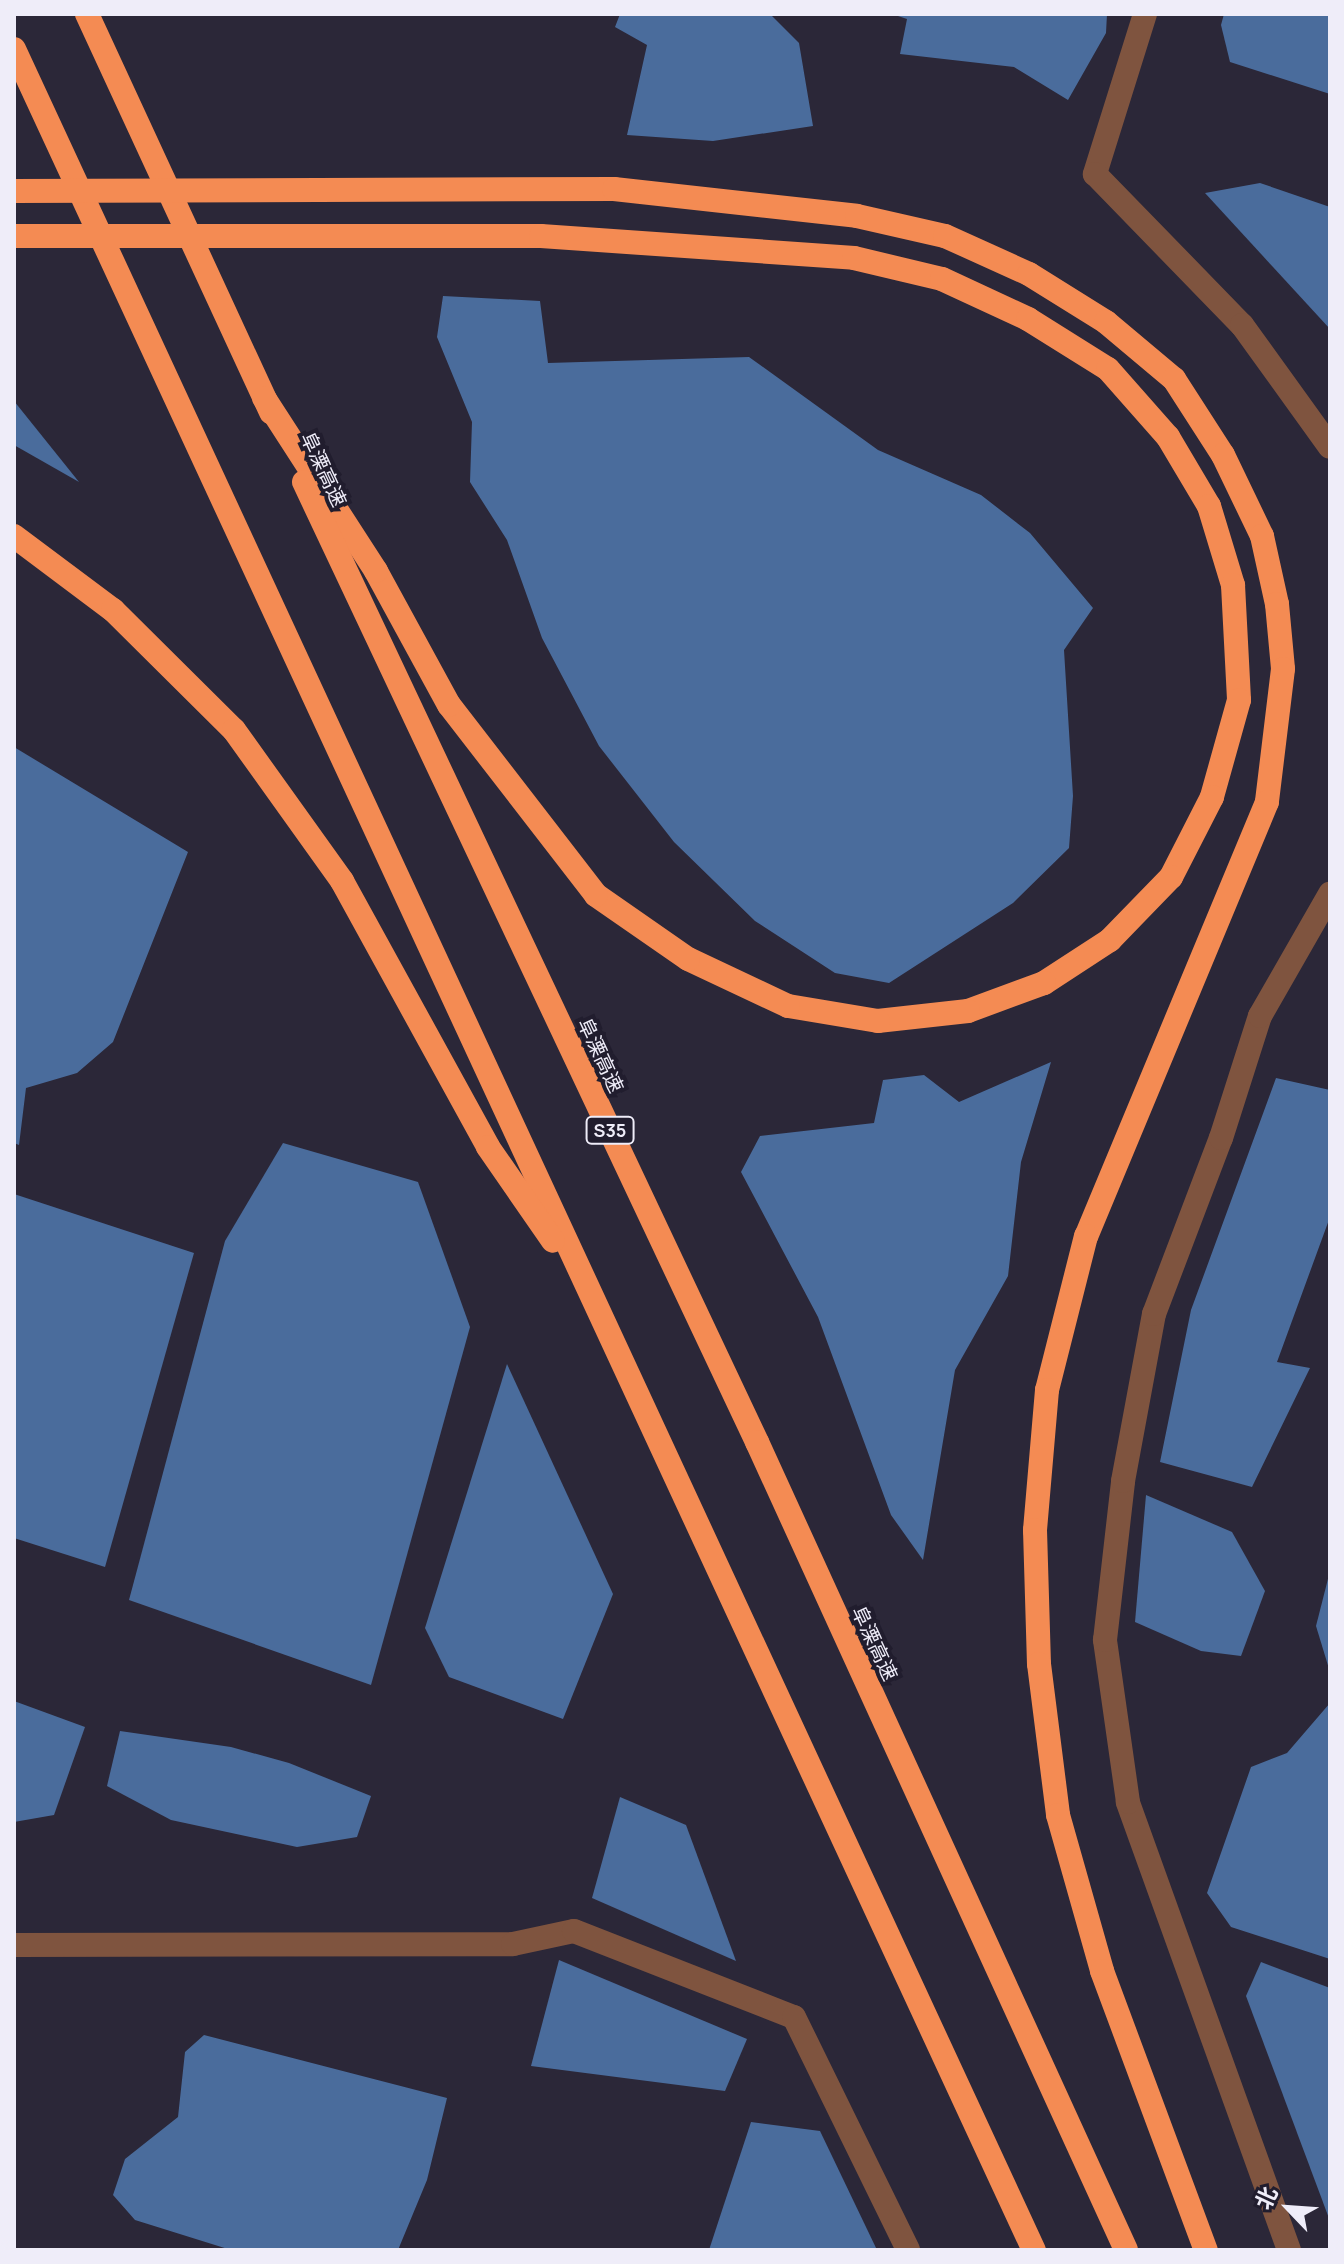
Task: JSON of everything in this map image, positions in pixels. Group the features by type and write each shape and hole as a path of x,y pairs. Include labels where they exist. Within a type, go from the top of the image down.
{"highway":[{"name":"阜溧高速","path":"87,14 264,398 750,1428 1126,2250"},
{"path":"14,49 1034,2250"},
{"path":"14,191 614,189 857,216 945,236 1029,274 1106,322 1174,379 1223,455 1262,536 1277,604 1283,669 1267,802 1086,1236 1047,1390 1035,1530 1039,1664 1058,1815 1102,1971 1206,2250"},
{"path":"14,236 541,236 854,258 942,279 1028,319 1108,369 1168,437 1209,506 1233,585 1239,700 1212,797 1171,877 1110,940 1044,983 968,1011 878,1021 788,1006 688,959 596,895 449,705 376,571 264,398"},
{"path":"14,536 113,610 234,730 342,881 488,1147 590,1295"}],"street":[{"path":"1145,14 1095,174 1242,325 1330,447"},
{"path":"1289,2250 1128,1802 1105,1640 1123,1481 1154,1314 1221,1138 1260,1016 1330,894"},
{"path":"14,1945 513,1944 574,1931 794,2017 908,2250"}],"water":[{"path":"620,14 770,14 799,43 813,126 713,141 627,135 647,45 615,27"},
{"path":"892,14 1107,14 1106,33 1068,100 1014,67 900,54 907,19"},
{"path":"1224,14 1330,14 1330,94 1230,62 1221,25"},
{"path":"1260,183 1330,207 1330,329 1205,193"},
{"path":"443,296 540,301 548,363 749,357 878,450 981,495 1030,533 1093,608 1064,650 1073,796 1069,848 1013,903 889,983 835,973 755,921 674,842 599,746 542,638 507,540 470,482 472,422 437,337"},
{"path":"14,401 79,482 14,445"},
{"path":"14,747 188,852 113,1042 77,1073 26,1088 19,1145 14,1143"},
{"path":"1051,1062 1021,1162 1008,1276 955,1370 923,1560 891,1515 818,1317 741,1172 760,1136 874,1123 883,1080 924,1075 959,1102"},
{"path":"1276,1078 1330,1090 1330,1217 1277,1362 1310,1368 1252,1487 1160,1462 1191,1310"},
{"path":"283,1143 418,1182 470,1327 371,1685 129,1600 225,1241"},
{"path":"14,1194 194,1253 105,1567 14,1538"},
{"path":"507,1364 613,1594 563,1719 449,1677 425,1628"},
{"path":"1146,1495 1232,1532 1265,1591 1241,1656 1201,1651 1135,1622"},
{"path":"1330,1571 1330,1672 1316,1626"},
{"path":"14,1701 85,1727 54,1815 14,1822"},
{"path":"1330,1703 1330,1959 1231,1927 1207,1893 1251,1767 1287,1753"},
{"path":"120,1731 231,1747 289,1763 371,1796 357,1837 297,1847 171,1820 107,1786"},
{"path":"620,1797 686,1825 736,1961 592,1898"},
{"path":"559,1960 747,2039 725,2091 531,2066"},
{"path":"1261,1962 1330,1988 1330,2221 1246,1996"},
{"path":"204,2035 447,2098 427,2180 398,2250 231,2250 135,2220 113,2195 125,2159 178,2117 185,2052"},
{"path":"751,2122 820,2131 877,2250 709,2250"}]}
